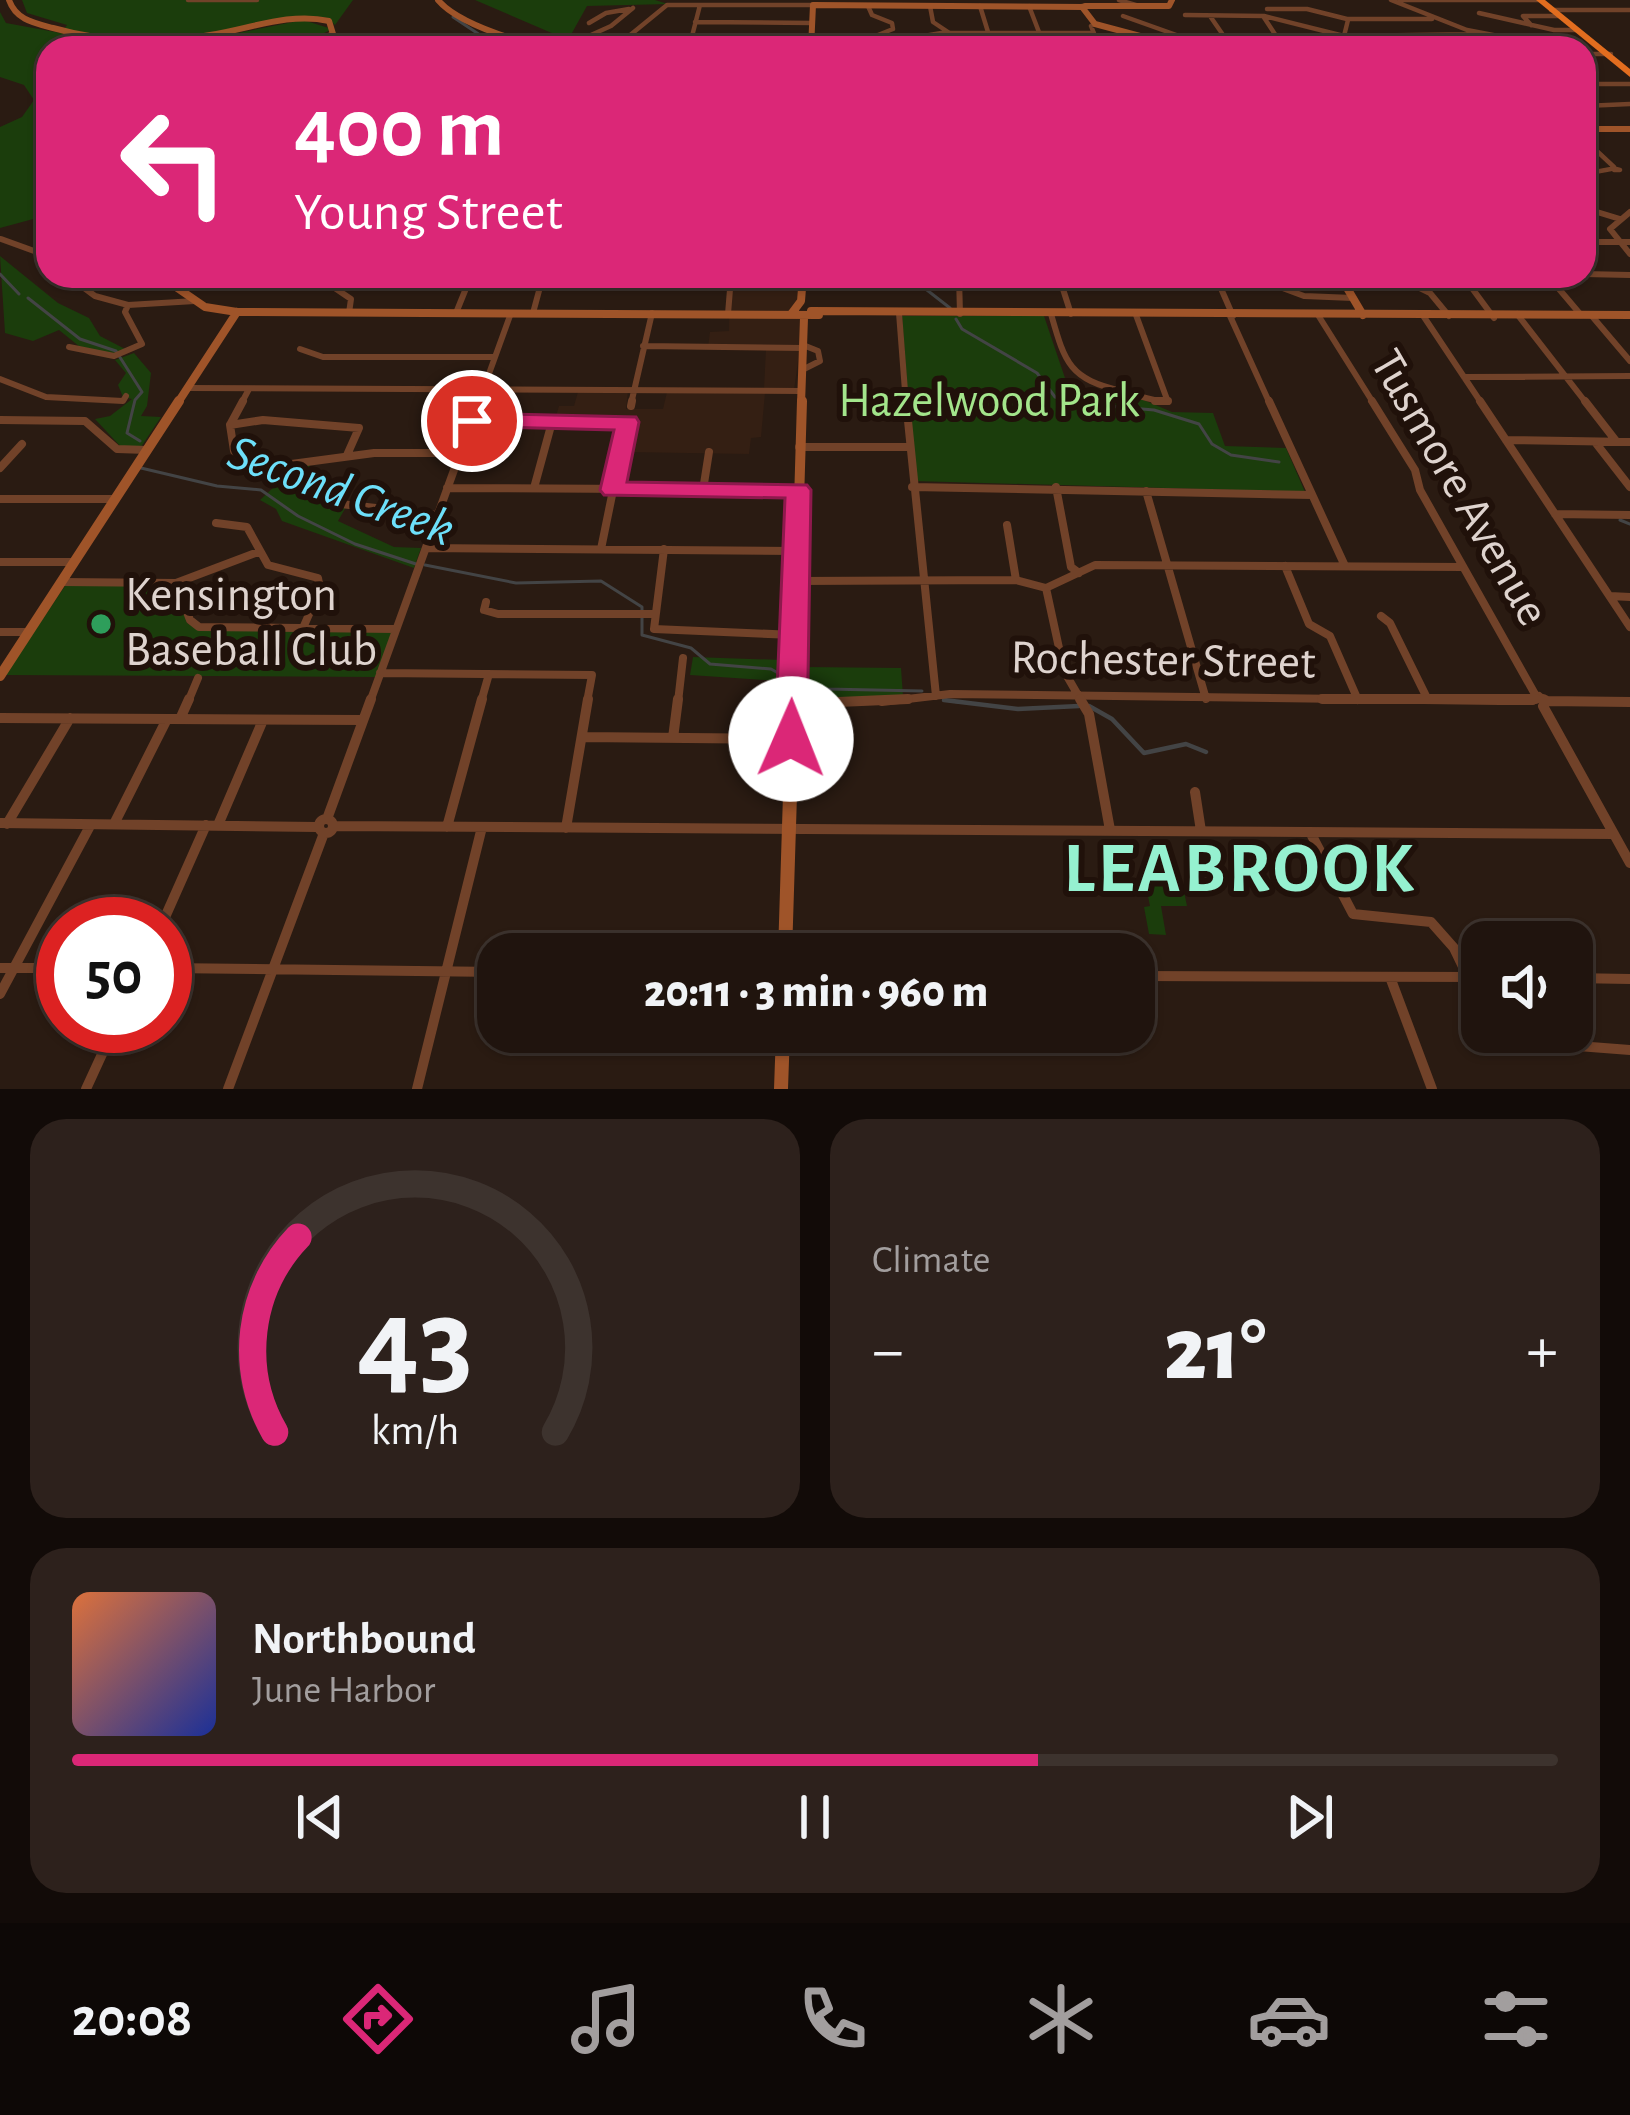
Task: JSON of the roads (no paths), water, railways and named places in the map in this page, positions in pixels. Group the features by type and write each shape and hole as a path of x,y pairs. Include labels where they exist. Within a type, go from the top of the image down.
{"highway":[{"path":"1542,0 1586,36"}],"main road":[{"path":"9,0 13,12 26,20 95,36"},
{"path":"438,0 450,14 480,23 497,36"},
{"path":"811,36 813,7 827,5 1139,6 1172,2"},
{"path":"1080,5 1094,28 1134,36"},
{"path":"209,36 310,17 329,21 333,34 329,36"},
{"path":"1596,129 1630,129"},
{"path":"177,288 218,310 216,319 349,313 1630,317"},
{"path":"786,933 805,288"},
{"path":"1347,288 1364,316"},
{"path":"0,676 233,317"},
{"path":"781,1089 782,1053"}],"street":[{"path":"188,0 257,0"},
{"path":"1119,0 1139,6"},
{"path":"1260,0 1278,36"},
{"path":"1387,0 1542,0"},
{"path":"1387,0 1495,36"},
{"path":"1605,0 1619,10"},
{"path":"629,36 661,6 732,2 813,7"},
{"path":"984,4 988,32"},
{"path":"692,36 700,5"},
{"path":"868,5 872,15 892,23 892,29 875,36"},
{"path":"930,6 933,22 954,36"},
{"path":"1029,6 1041,36"},
{"path":"589,36 632,9 592,20"},
{"path":"1185,16 1307,9 1347,19 1437,19"},
{"path":"1532,26 1523,16 1629,10"},
{"path":"1266,14 1343,36 1484,34"},
{"path":"1479,14 1579,30"},
{"path":"1123,16 1181,36"},
{"path":"1210,16 1224,36"},
{"path":"1343,36 1347,19"},
{"path":"695,22 812,23"},
{"path":"924,36 988,32 1041,36 1094,28 1096,36"},
{"path":"1596,84 1630,84"},
{"path":"1596,105 1630,104"},
{"path":"1596,150 1630,182"},
{"path":"1596,172 1630,169"},
{"path":"1596,212 1620,219"},
{"path":"1630,212 1610,229 1630,254"},
{"path":"1,239 36,252"},
{"path":"1596,242 1630,242"},
{"path":"1596,274 1630,274"},
{"path":"84,288 94,296 128,304 195,301"},
{"path":"335,288 351,299 349,313"},
{"path":"456,313 466,288"},
{"path":"533,313 540,288"},
{"path":"728,314 730,288"},
{"path":"958,288 960,314"},
{"path":"1063,288 1071,314"},
{"path":"1221,288 1345,566"},
{"path":"1286,288 1310,296 1353,298"},
{"path":"1420,288 1432,294 1448,316"},
{"path":"1472,288 1493,316"},
{"path":"1560,288 1630,361"},
{"path":"69,347 97,354 104,361 142,344 125,312 128,304"},
{"path":"227,1089 512,313"},
{"path":"631,406 652,314"},
{"path":"899,314 912,487 936,696"},
{"path":"1051,314 1068,370 1078,378 1105,390 1168,402 1136,315"},
{"name":"Tusmore Avenue","path":"1318,315 1414,470 1462,567 1630,863"},
{"path":"1424,316 1630,627"},
{"path":"1518,316 1616,441"},
{"path":"644,346 803,346"},
{"path":"300,349 323,357 493,357"},
{"path":"1464,376 1630,376"},
{"path":"0,380 46,397 123,401 126,396"},
{"path":"187,388 802,391"},
{"path":"249,389 230,425 234,452 245,459 284,466 347,455 460,453"},
{"path":"31,421 46,397"},
{"path":"0,420 85,421 117,449 147,449"},
{"path":"230,425 263,420 359,428 347,455"},
{"path":"472,421 627,422 601,549"},
{"path":"534,488 552,422"},
{"path":"1506,440 1630,442"},
{"path":"1594,441 1630,488"},
{"path":"0,468 22,444"},
{"path":"799,447 909,447"},
{"path":"703,490 709,452"},
{"path":"912,487 1312,495"},
{"path":"447,488 798,490"},
{"path":"1055,488 1072,567 1079,573"},
{"path":"1146,491 1206,699"},
{"path":"0,499 113,499"},
{"path":"332,502 438,515"},
{"path":"1554,514 1630,515"},
{"path":"217,523 247,526 268,566 319,578 320,589 303,628"},
{"path":"1007,525 1016,580"},
{"path":"426,548 796,551"},
{"path":"644,614 664,550"},
{"path":"62,582 176,583 258,552"},
{"path":"0,562 74,562"},
{"path":"796,581 1016,580 1046,588 1094,565 1462,567"},
{"path":"1285,566 1309,624 1330,636 1358,700"},
{"path":"176,583 192,624 199,627 395,629"},
{"path":"1046,588 1064,670 1085,702 1110,830"},
{"path":"1609,596 1630,596"},
{"path":"485,602 484,610 498,614 644,614"},
{"path":"644,614 654,629 794,635"},
{"path":"1381,616 1390,623 1428,700"},
{"path":"0,632 29,632"},
{"path":"673,738 683,658"},
{"path":"380,673 592,675 566,828"},
{"path":"447,827 489,674"},
{"path":"114,824 198,678"},
{"name":"Rochester Street","path":"793,704 862,704 936,696 1085,702 1630,702"},
{"path":"0,718 363,720"},
{"path":"4,824 70,718"},
{"path":"176,897 263,720"},
{"path":"582,737 791,739"},
{"path":"1195,792 1201,831"},
{"path":"4,824 1614,834"},
{"path":"0,994 90,825"},
{"path":"417,1089 482,827"},
{"path":"1310,832 1326,867 1340,880 1353,914 1419,917 1440,926 1449,934 1461,961"},
{"path":"0,968 36,968"},
{"path":"192,969 477,972"},
{"path":"1155,976 1461,977"},
{"path":"1390,976 1432,1089"},
{"path":"1593,978 1630,979"},
{"path":"1593,1047 1630,1050"},
{"path":"86,1089 103,1053"}],"waterway":[{"path":"453,17 482,36"},
{"name":"Second Creek","path":"0,274 19,294"},
{"path":"924,288 950,308"},
{"name":"Second Creek","path":"28,298 80,339 116,351 142,392 135,400 127,433 140,441"},
{"path":"956,319 962,329 1037,373 1055,397 1079,403"},
{"path":"1095,405 1154,410 1199,424 1212,444 1231,455 1279,462"},
{"name":"Second Creek","path":"141,468 217,486 261,490 298,516 355,544 416,564"},
{"path":"1620,520 1630,524"},
{"name":"Second Creek","path":"425,565 516,583 601,581 642,607 642,635 691,648 710,664 771,669 787,678"},
{"name":"Second Creek","path":"797,679 826,689 922,691"},
{"name":"Second Creek","path":"958,702 944,700 1018,709 1079,706"},
{"name":"Second Creek","path":"1089,706 1112,719 1144,753 1186,744 1206,752"}],"place":[{"name":"Kensington Baseball Club","path":"101,624"}],"district":[{"name":"LEABROOK","path":"1240,869"}],"park label":[{"name":"Hazelwood Park","path":"989,402"}]}
